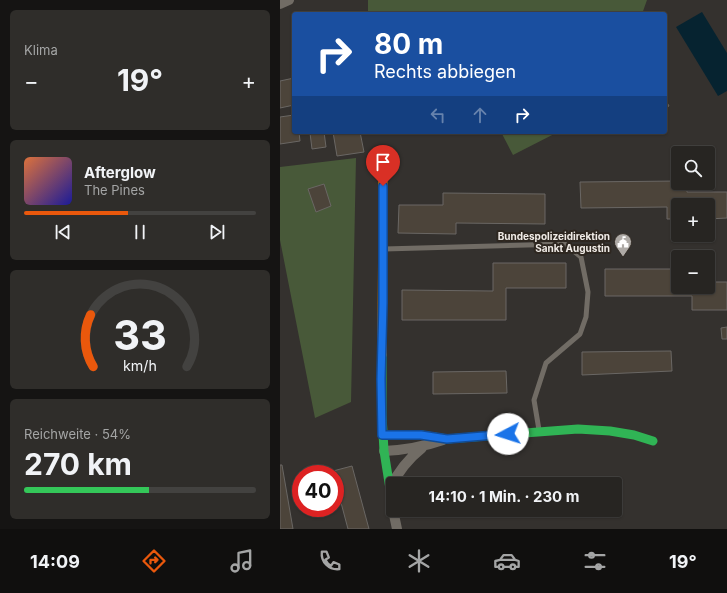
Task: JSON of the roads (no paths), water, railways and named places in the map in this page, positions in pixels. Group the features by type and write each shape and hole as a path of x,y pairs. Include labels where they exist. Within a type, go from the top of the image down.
{"street":[{"path":"280,4 290,0"},
{"path":"383,170 381,372 382,435 388,477"},
{"path":"384,451 423,447 447,439 572,429 597,429 653,441"},
{"path":"382,435 421,435 447,439"},
{"path":"396,477 414,454 423,447"},
{"path":"395,517 397,529"}],"lane":[{"path":"383,249 565,244 581,257 588,292 586,317 580,334 546,363 534,400 539,431"}],"water":[{"path":"702,12 727,53 727,91 718,96 676,27"}],"place":[{"name":"Bundespolizeidirektion Sankt Augustin","path":"623,257"}]}
